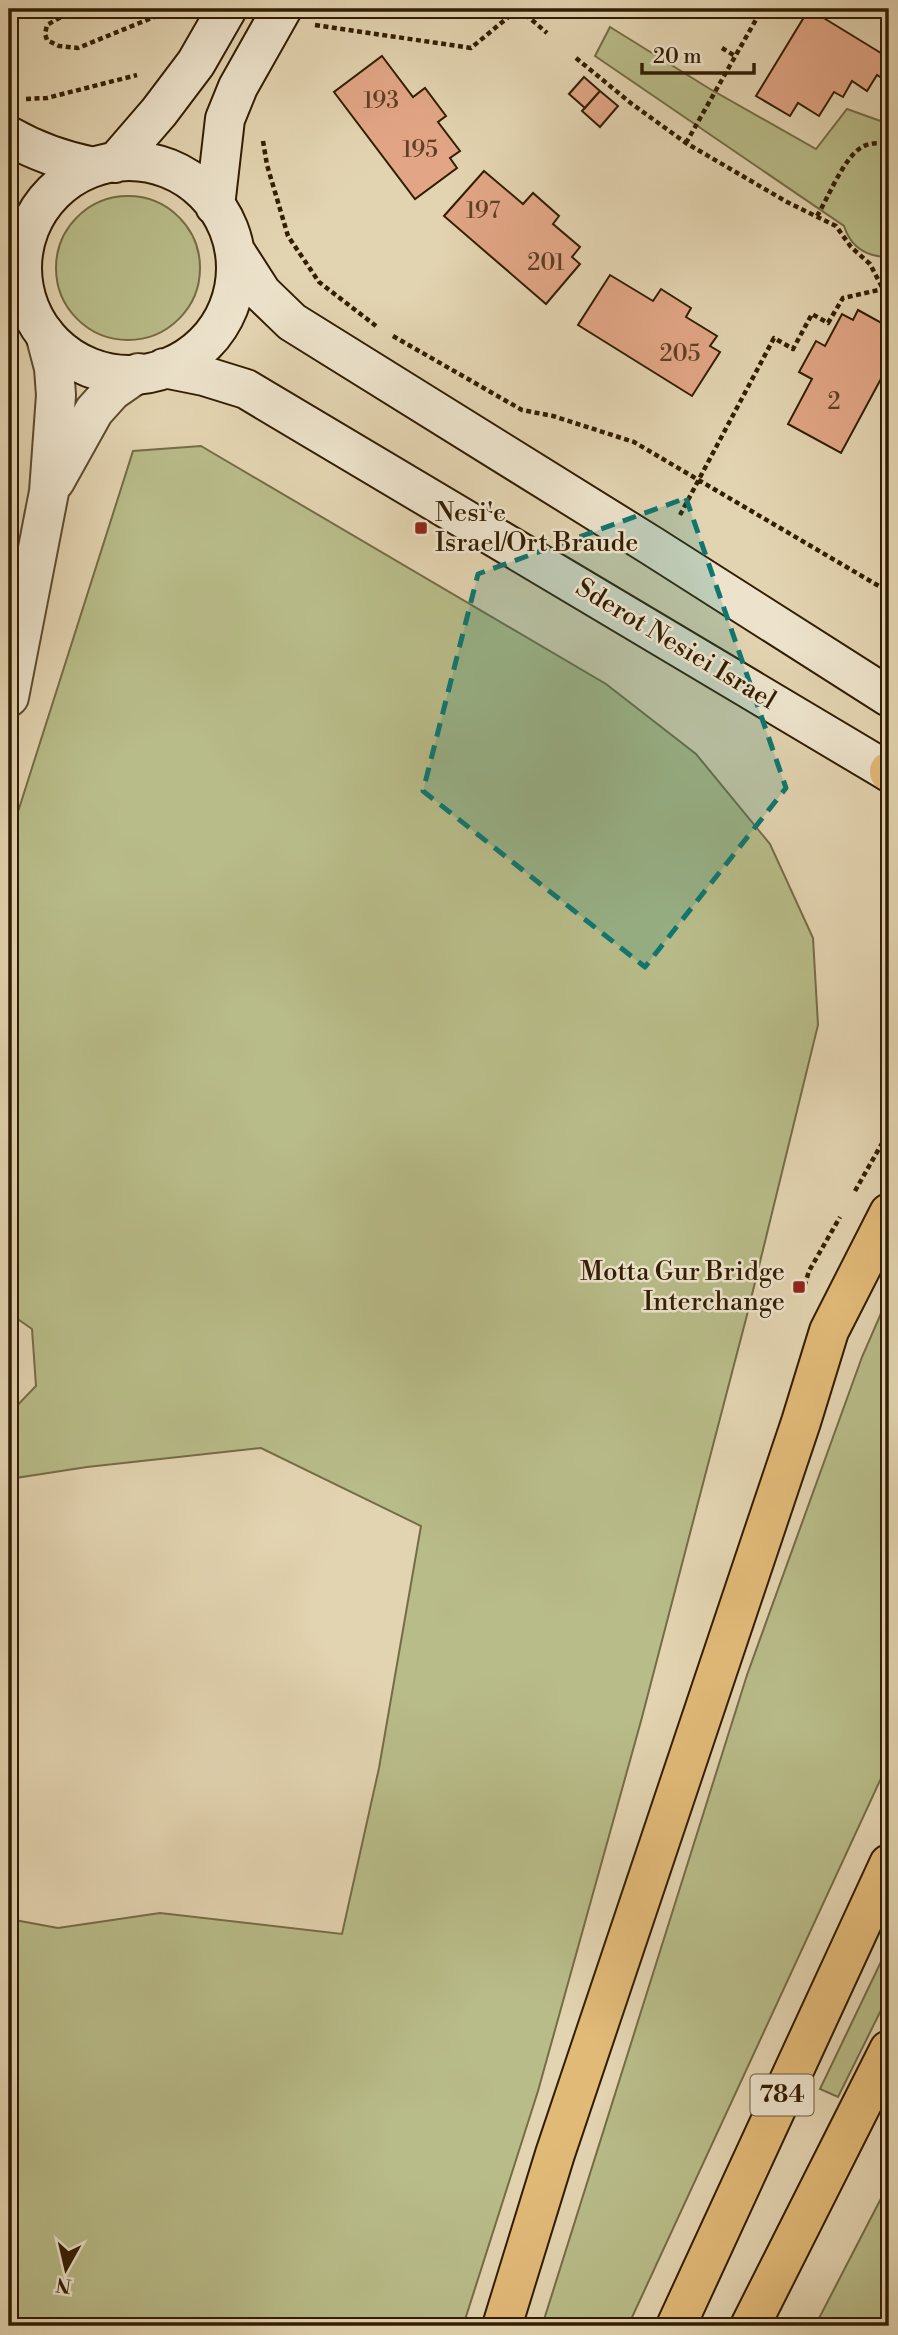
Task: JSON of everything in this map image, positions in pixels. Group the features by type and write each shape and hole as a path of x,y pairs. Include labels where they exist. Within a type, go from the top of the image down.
{"main road":[{"path":"9,136 36,152 68,162 105,165 159,112 196,63 227,9"},
{"path":"215,206 225,119 238,87 298,17"},
{"path":"151,371 113,373 82,363 62,351 45,334 32,314 16,266 32,223 44,202 60,186 79,173 129,161 158,165 184,176 208,195 226,222 235,251 262,293 292,322 889,696"},
{"path":"49,492 94,411 112,391 151,371 188,357 206,342 230,305 235,283 235,251"},
{"path":"9,697 49,492 56,395 54,368 45,334"},
{"name":"Sderot Nesiei Israel","path":"151,371 204,376 246,389 889,772"},
{"path":"502,2326 555,2154 802,1422 829,1331 889,1213"},
{"name":"784","path":"676,2326 889,1864"},
{"path":"750,2326 889,2050"}],"path":[{"path":"75,9 47,25 47,40 64,48 78,48 159,15"},
{"path":"298,17 471,48 518,9 547,33"},
{"path":"686,143 760,9"},
{"path":"722,48 735,56"},
{"path":"576,58 632,104 686,143 787,202 836,226 851,247 870,264 883,289 889,293"},
{"path":"22,98 47,98 143,74"},
{"path":"262,137 288,236 318,282 382,329 522,410 553,416 634,442 889,592"},
{"path":"817,216 849,159 862,147 874,143 889,144"},
{"path":"680,515 774,338 793,349 812,314 828,323 843,298 883,289"}],"highlighted area":[{"path":"686,498 786,788 645,967 423,791 478,574"}],"green space":[{"path":"610,27 710,89 816,149 847,109 889,124 889,257 861,250 851,240 844,226 595,56"},
{"path":"128,196 156,201 179,217 195,240 200,268 195,296 179,319 156,335 128,340 100,335 77,319 61,296 56,268 61,240 77,217 100,201"},
{"path":"201,446 606,684 696,754 770,844 813,938 818,1025 747,1315 641,1721 538,2091 463,2326 9,2326 9,1919 58,1928 160,1913 342,1934 379,1768 421,1526 261,1448 87,1467 9,1479 9,1414 36,1386 32,1329 9,1313 9,840 133,451"},
{"path":"889,1295 889,1761 628,2326 542,2326 747,1675 862,1357"},
{"path":"889,1945 889,1994 838,2097 820,2089"},
{"path":"889,2183 889,2326 815,2326"}],"building":[{"path":"809,9 889,58 889,83 877,75 867,91 852,81 843,97 834,92 819,116 798,103 790,116 756,96"},
{"path":"382,56 413,97 425,88 446,116 438,122 460,151 450,158 457,168 415,199 334,92"},
{"path":"584,77 600,91 585,108 569,94"},
{"path":"600,91 618,106 600,127 582,111"},
{"path":"484,171 523,204 533,193 559,216 553,224 580,247 572,257 580,264 546,304 444,216"},
{"path":"610,275 653,301 661,289 691,308 686,317 717,336 710,346 720,352 692,396 578,325"},
{"path":"858,310 889,327 889,364 841,453 788,424 812,379 799,372 816,341 825,346 842,314 853,320"}],"place":[{"name":"Nesi'e Israel/Ort Braude","path":"421,528"},
{"name":"Motta Gur Bridge Interchange","path":"799,1287"}]}
